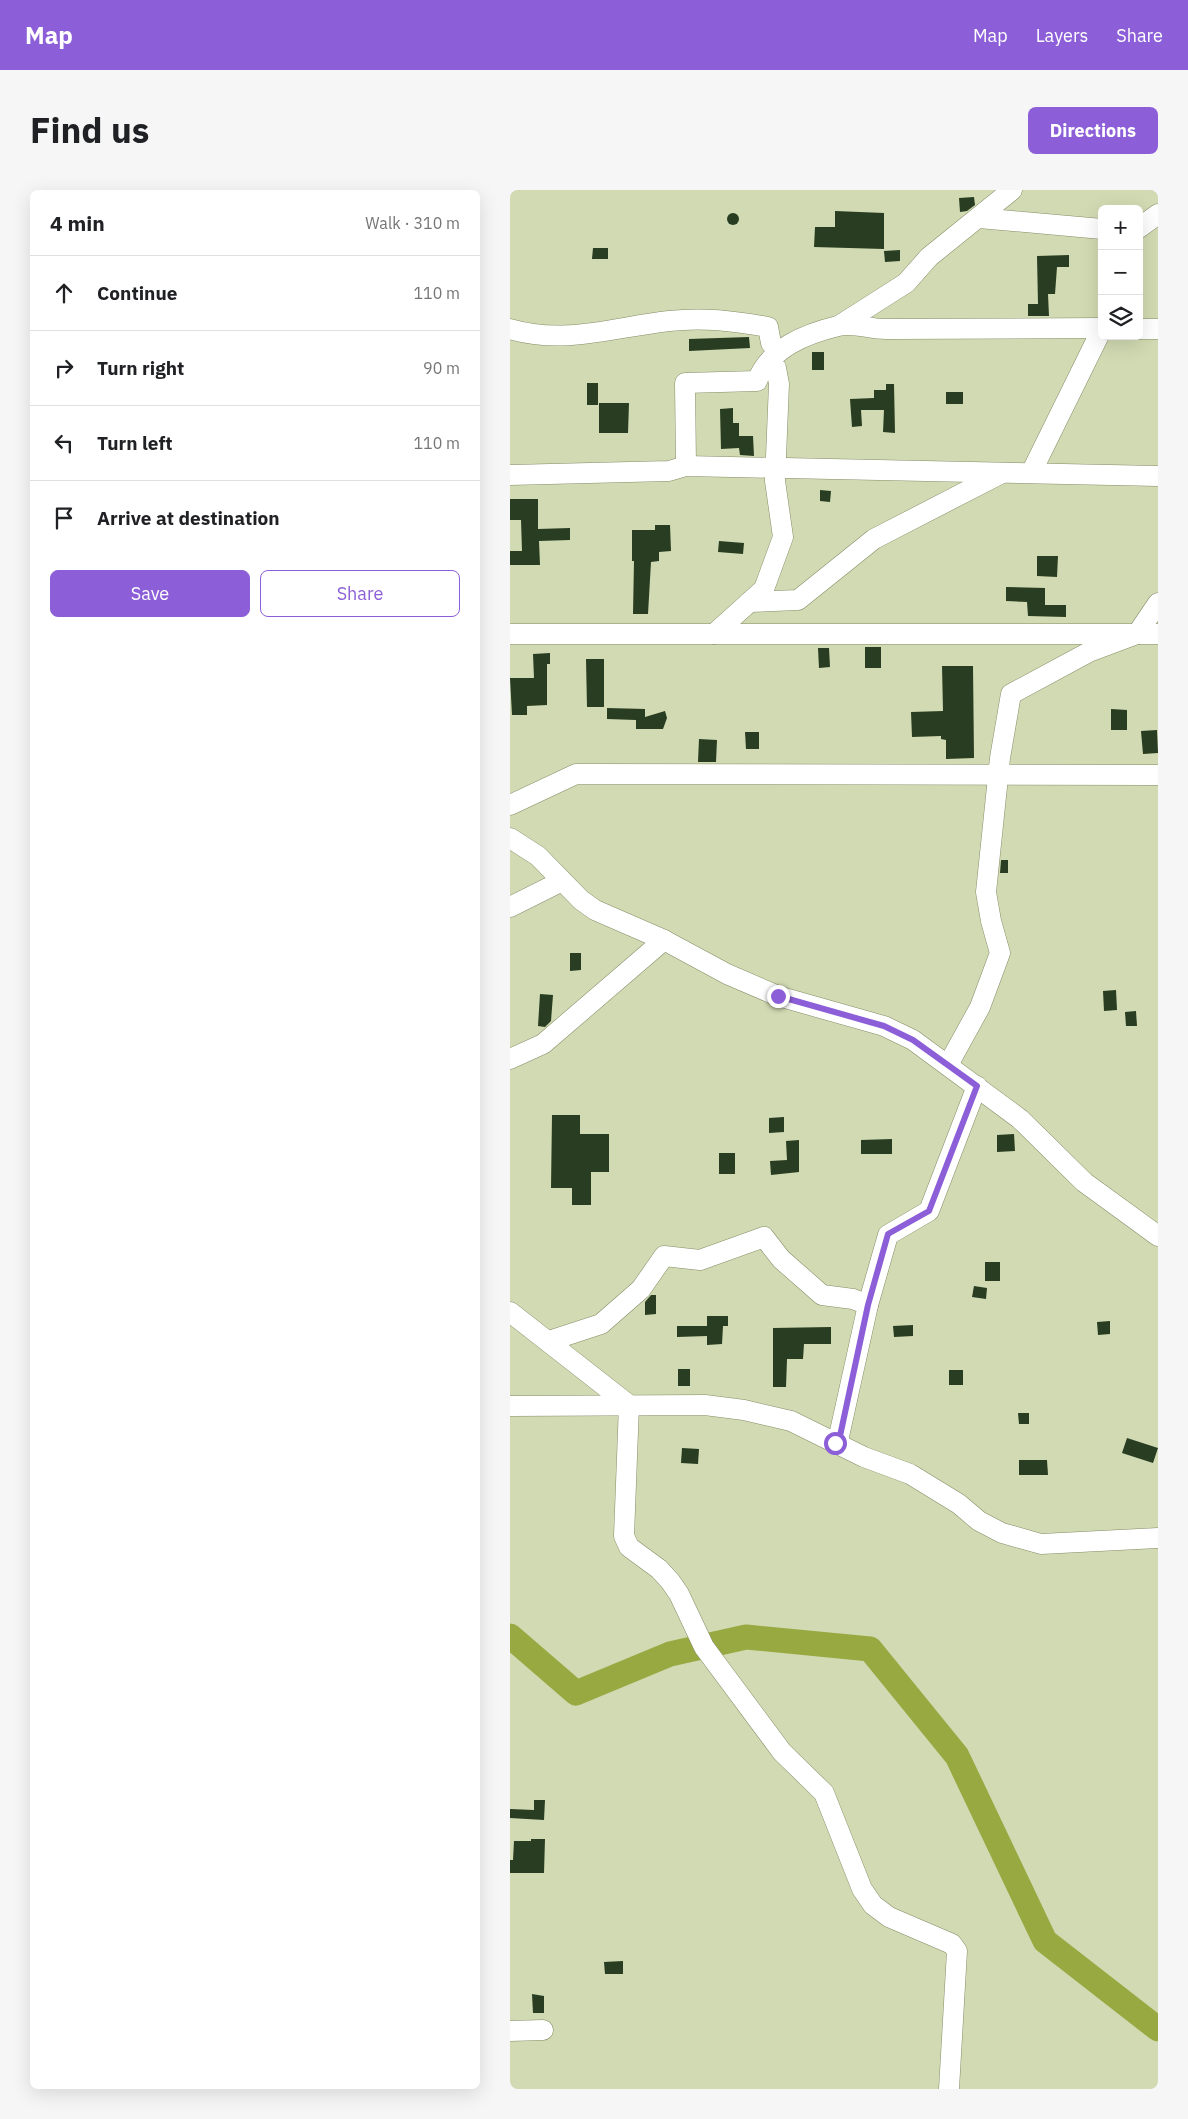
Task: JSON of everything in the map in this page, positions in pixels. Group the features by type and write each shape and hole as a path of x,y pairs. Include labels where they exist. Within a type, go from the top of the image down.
{"street":[{"path":"686,466 685,383 757,381 771,357 784,346 840,325 906,282 929,257 1012,190"},
{"path":"1143,226 1158,214"},
{"path":"979,218 1098,229"},
{"path":"510,329 524,333 571,337 669,321 717,318 768,327 771,343"},
{"path":"840,325 882,329 1098,329"},
{"path":"1143,329 1158,329"},
{"path":"1031,473 1098,337"},
{"path":"714,634 764,589 782,537 775,481 779,384 776,368"},
{"path":"510,475 669,471 686,466 1158,476"},
{"path":"749,602 798,600 874,538 1004,473"},
{"path":"948,1065 980,1007 1000,953 991,921 986,892 998,774 1011,694 1089,652 1137,634 1158,603"},
{"path":"510,634 1158,634"},
{"path":"510,805 576,774 1158,775"},
{"path":"510,838 538,856 581,900 595,910 664,940 727,974 778,996 884,1026 913,1040 1020,1119 1084,1182 1158,1236"},
{"path":"510,906 562,881"},
{"path":"510,1059 543,1044 664,940"},
{"path":"835,1443 840,1436 868,1305 888,1234 929,1211 977,1086"},
{"path":"549,1341 601,1324 641,1289 664,1256 700,1260 764,1237 781,1259 822,1295 853,1299 868,1305"},
{"path":"510,1312 629,1405"},
{"path":"629,1405 624,1536 626,1544 659,1569 670,1581 679,1594 704,1647 782,1752 824,1794 862,1889 873,1905 888,1917 952,1944 957,1951 949,2089"},
{"path":"510,1406 705,1405 744,1410 791,1421 835,1443 910,1474 959,1504 979,1521 1002,1533 1041,1544 1158,1538"},
{"path":"510,2031 543,2030"}],"building":[{"path":"974,197 975,205 967,211 960,212 959,198"},
{"path":"835,211 884,213 884,249 814,247 815,227 835,227"},
{"path":"733,213 739,219 733,225 727,219"},
{"path":"593,248 608,248 608,259 592,259"},
{"path":"900,250 900,261 885,262 884,251"},
{"path":"1069,255 1069,267 1057,267 1055,294 1048,294 1049,316 1028,316 1028,304 1038,304 1037,256"},
{"path":"749,337 750,348 689,351 689,339"},
{"path":"812,352 824,352 824,370 812,370"},
{"path":"587,383 598,383 598,405 587,405"},
{"path":"886,384 894,384 895,433 883,432 884,410 861,410 862,426 852,427 850,399 874,398 874,390 886,390"},
{"path":"946,392 963,392 963,404 946,404"},
{"path":"599,403 629,403 628,433 599,433"},
{"path":"733,408 733,423 739,423 739,436 753,436 754,456 740,455 739,448 721,449 720,409"},
{"path":"820,490 831,491 830,502 820,501"},
{"path":"510,499 538,499 538,529 570,528 570,540 539,541 540,565 510,565 510,551 522,551 521,520 510,520"},
{"path":"655,525 670,525 671,551 659,552 659,561 651,562 648,614 633,614 634,561 632,561 632,530 655,530"},
{"path":"719,541 744,543 743,554 718,552"},
{"path":"1037,556 1058,556 1057,577 1037,576"},
{"path":"1006,587 1045,588 1045,605 1066,605 1066,617 1028,616 1027,602 1006,601"},
{"path":"865,647 881,647 881,668 865,668"},
{"path":"818,648 829,648 830,667 819,668"},
{"path":"550,653 550,664 547,664 547,705 527,706 527,715 512,715 510,678 534,678 533,654"},
{"path":"586,659 604,659 604,707 587,707"},
{"path":"942,666 973,666 974,758 946,759 946,740 941,739 941,736 912,737 911,712 943,711"},
{"path":"607,708 645,709 645,717 665,711 667,718 663,729 636,729 636,720 607,719"},
{"path":"1111,709 1127,710 1127,730 1111,730"},
{"path":"1157,730 1158,753 1143,754 1141,731"},
{"path":"745,732 759,732 759,749 746,749"},
{"path":"699,739 717,740 716,762 698,762"},
{"path":"1001,860 1008,860 1008,873 1000,873"},
{"path":"570,953 581,953 581,970 570,971"},
{"path":"1116,990 1117,1010 1104,1011 1103,991"},
{"path":"540,994 553,995 551,1021 545,1027 538,1026"},
{"path":"1136,1011 1137,1026 1126,1026 1125,1012"},
{"path":"552,1115 580,1115 580,1134 609,1134 609,1172 591,1172 591,1205 572,1205 572,1188 551,1188"},
{"path":"784,1117 784,1132 769,1133 769,1118"},
{"path":"1014,1134 1015,1151 997,1152 997,1135"},
{"path":"892,1139 892,1154 861,1154 861,1140"},
{"path":"799,1140 799,1172 771,1175 770,1161 787,1160 786,1141"},
{"path":"719,1153 735,1153 735,1174 719,1174"},
{"path":"985,1262 1000,1262 1000,1281 985,1281"},
{"path":"974,1286 987,1288 986,1299 972,1297"},
{"path":"651,1295 656,1295 656,1314 645,1315 645,1302"},
{"path":"707,1316 728,1316 728,1326 723,1326 722,1344 707,1345 707,1336 677,1337 677,1326 707,1326"},
{"path":"1110,1321 1110,1334 1098,1335 1097,1322"},
{"path":"913,1325 913,1336 894,1337 893,1326"},
{"path":"831,1327 831,1344 804,1344 803,1359 787,1359 786,1387 773,1387 773,1328"},
{"path":"678,1369 690,1369 690,1386 678,1386"},
{"path":"949,1370 963,1370 963,1385 949,1385"},
{"path":"1018,1413 1029,1413 1029,1424 1019,1424"},
{"path":"1127,1438 1158,1448 1153,1463 1122,1453"},
{"path":"682,1448 699,1449 698,1464 681,1463"},
{"path":"1019,1460 1047,1460 1048,1475 1019,1475"},
{"path":"534,1800 545,1800 544,1820 510,1818 510,1809 534,1810"},
{"path":"531,1839 545,1839 544,1873 510,1873 510,1860 513,1860 514,1841 531,1841"},
{"path":"623,1961 623,1974 605,1974 604,1962"},
{"path":"532,1994 544,1996 544,2013 533,2013"}],"waterway":[{"path":"510,1636 576,1693 670,1654 746,1637 870,1649 957,1756 1045,1941 1158,2029"}],"route":[{"path":"778,996 841,1012 884,1026 913,1040 977,1086 929,1211 888,1234 868,1305 850,1382 840,1436 835,1443"}]}
